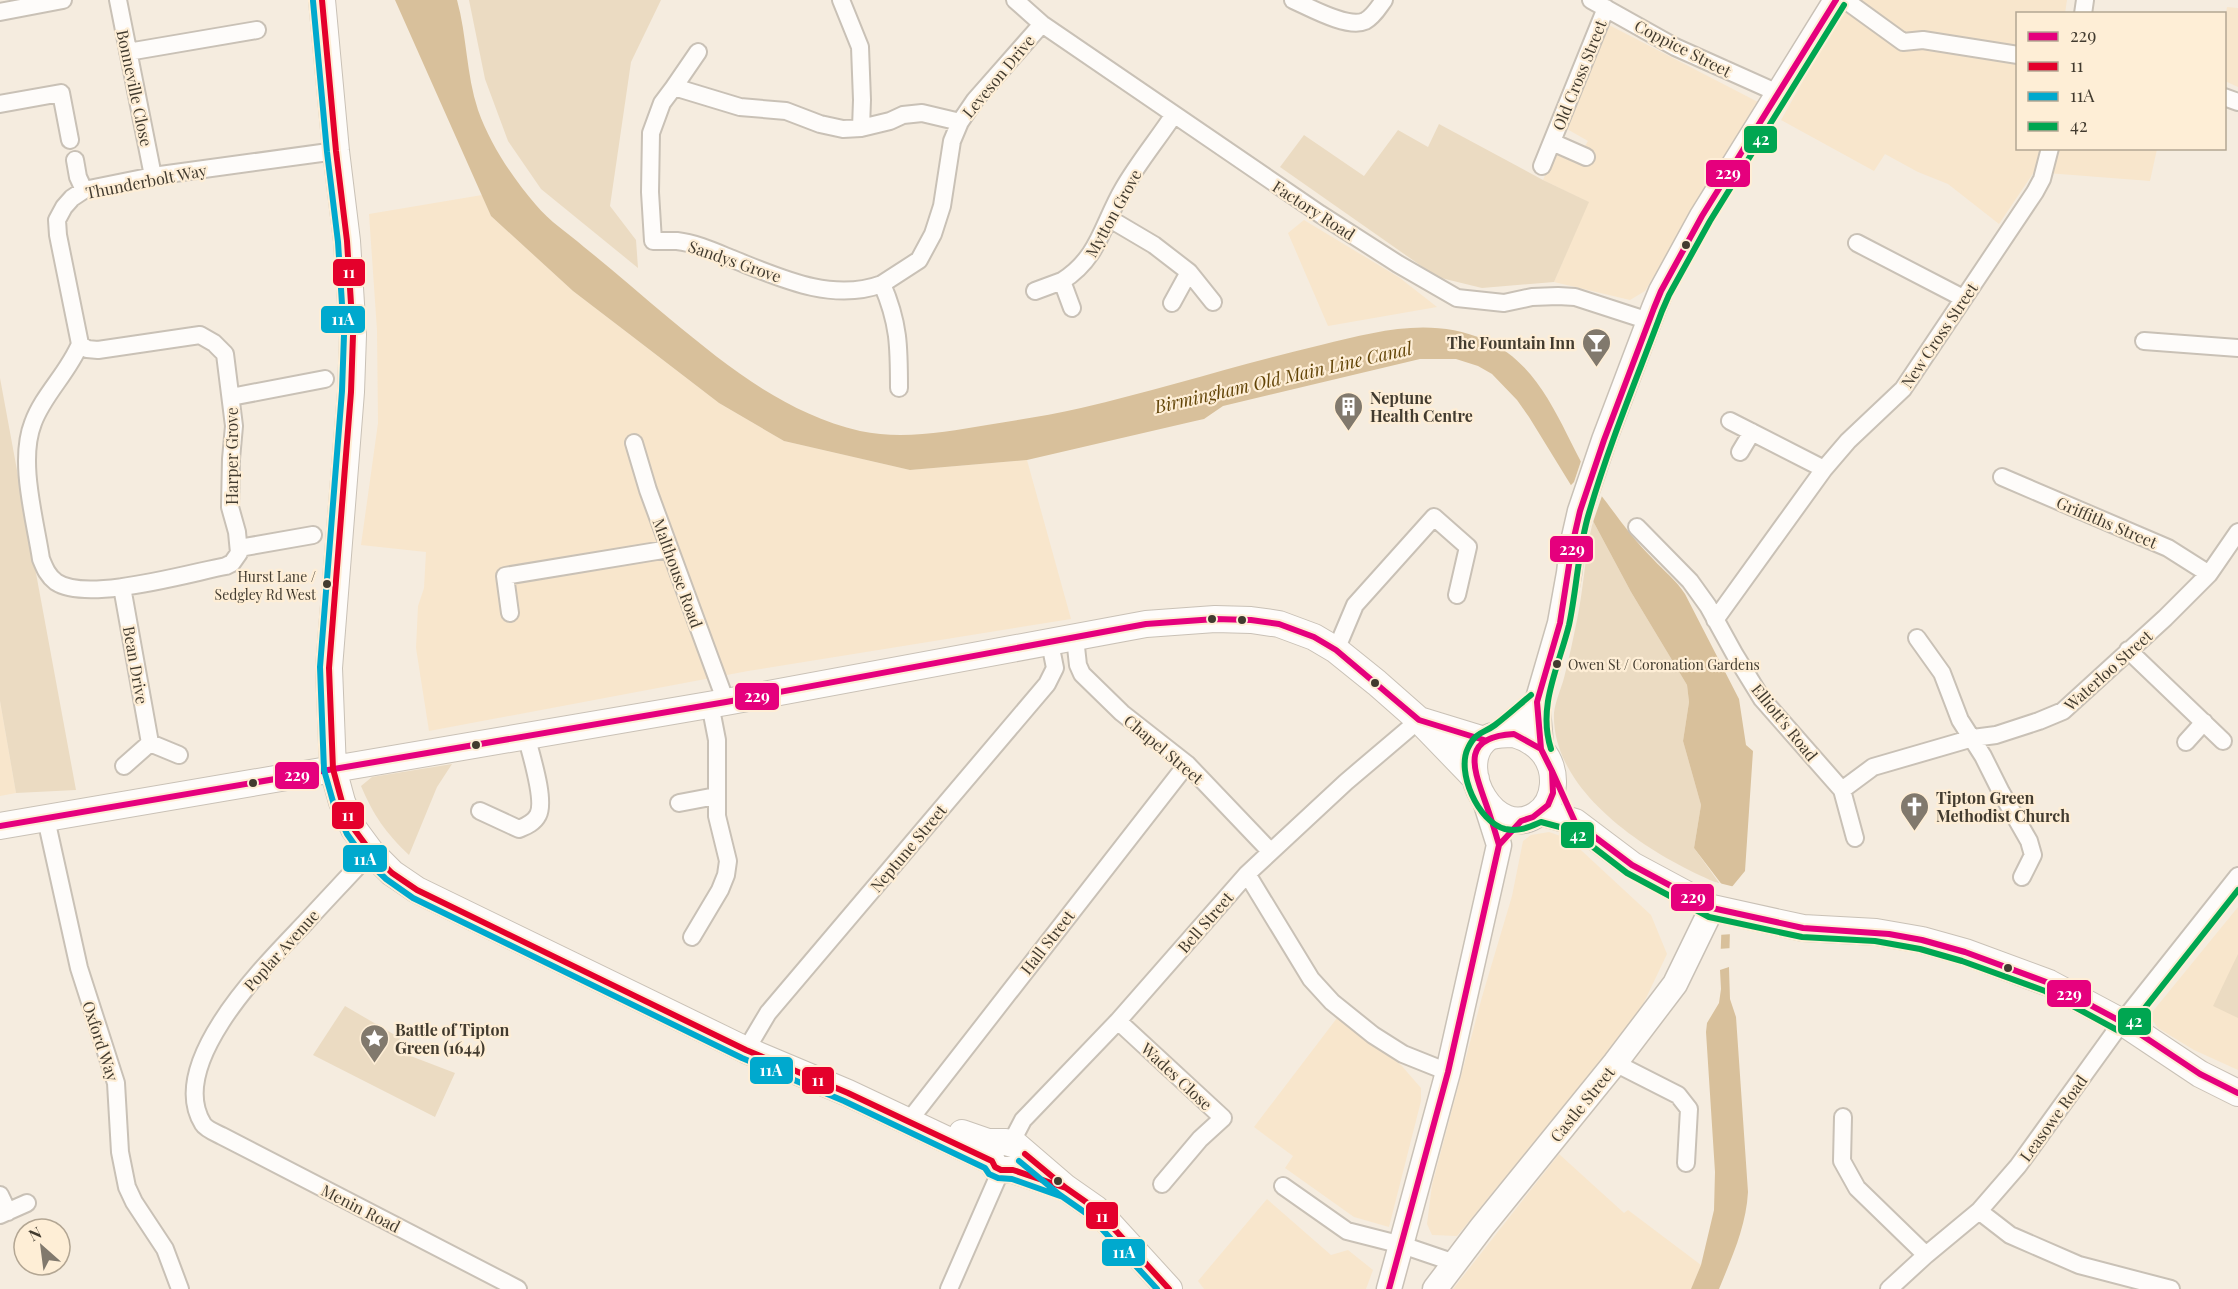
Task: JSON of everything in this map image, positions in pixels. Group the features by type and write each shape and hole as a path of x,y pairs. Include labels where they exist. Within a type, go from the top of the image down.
{"main road":[{"path":"322,0 347,242 353,335 351,392 328,668 333,769 342,802 354,829 371,852 393,873 417,890 746,1050 910,1119 988,1142 1006,1156 1066,1188 1096,1209 1169,1289"},
{"path":"1499,845 1530,817 1548,805 1553,793 1537,702 1560,623 1580,511 1599,453 1649,321 1661,291 1702,216 1836,0"},
{"path":"0,826 718,703 1146,624 1215,619 1251,620 1279,624 1314,637 1336,650 1419,720 1476,779"},
{"path":"1389,1289 1448,1072 1499,845 1476,779 1473,763 1476,752 1491,737 1537,702"},
{"path":"1419,720 1491,737 1514,734 1546,760 1575,822 1632,865 1712,908 1803,928 1876,932 1922,940 1954,949 2049,983 2122,1022 2200,1074 2238,1093"},
{"path":"1486,804 1507,820 1530,817 1575,822"},
{"name":"Castle Street","path":"1435,1289 1675,984 1712,908"}],"street":[{"path":"0,12 63,0"},
{"name":"Bonneville Close","path":"118,0 153,176"},
{"path":"841,0 860,47 861,128"},
{"name":"Factory Road","path":"1015,0 1041,24 1173,116 1398,264 1457,298 1504,303 1532,297 1575,297 1649,321"},
{"path":"1304,2 1350,23 1365,21 1384,0"},
{"name":"Coppice Street","path":"1591,0 1675,47 1778,93"},
{"path":"1845,0 1903,42 1923,40 2016,55"},
{"name":"Old Cross Street","path":"1542,166 1606,8"},
{"name":"Leveson Drive","path":"882,284 919,260 933,234 942,206 952,141 960,122 975,100 1041,24"},
{"path":"128,52 257,30"},
{"path":"698,52 674,87 740,107 786,111 820,124 843,129 861,128 890,121 903,115 922,113 960,122"},
{"name":"Sandys Grove","path":"674,87 662,103 651,133 650,192 653,242 677,241 706,249 776,276 832,291 866,290 882,284"},
{"path":"0,104 61,93 70,140"},
{"name":"Mytton Grove","path":"1035,291 1076,272 1087,261 1110,219 1122,190 1173,116"},
{"name":"Old Cross Street","path":"1552,142 1581,155"},
{"name":"New Cross Street","path":"1716,620 1824,469 1848,441 1903,389 2035,192 2042,179 2049,150"},
{"name":"Thunderbolt Way","path":"80,344 57,220 72,198 84,190 153,176 336,151"},
{"path":"75,160 78,177 84,190"},
{"path":"1110,219 1154,245 1189,272 1213,303"},
{"path":"1857,243 1963,298"},
{"path":"1172,303 1189,272"},
{"path":"1062,280 1072,308"},
{"path":"882,284 893,308 899,340 899,388"},
{"name":"Harper Grove","path":"80,344 87,349 98,350 200,335 214,342 225,354 234,426 230,507 239,548"},
{"path":"2144,341 2238,348"},
{"path":"80,344 74,359 33,422 26,449 41,559 47,574 58,583 80,590 122,587 226,566 232,563 239,553 239,548 313,535"},
{"path":"231,397 325,379"},
{"path":"1730,421 1824,469"},
{"path":"1740,452 1752,432"},
{"name":"Malthouse Road","path":"634,443 718,703 717,816 728,861 720,890 692,937"},
{"name":"Griffiths Street","path":"2002,477 2168,548 2209,574"},
{"path":"1336,650 1355,605 1434,517 1468,547 1457,595"},
{"name":"Elliott's Road","path":"1637,527 1690,580 1762,699 1842,790"},
{"name":"Waterloo Street","path":"1842,790 1873,767 1973,738 1996,735 2063,711 2165,618 2209,574 2238,532"},
{"path":"510,613 505,576 669,549"},
{"name":"Bean Drive","path":"122,587 150,743"},
{"path":"1917,638 1941,673 1960,720 1973,738 2029,841 2033,855 2022,877"},
{"name":"Chapel Street","path":"1062,641 1082,674 1122,713 1187,764 1270,851"},
{"name":"Neptune Street","path":"746,1050 768,1013 1047,684 1055,668 1062,641"},
{"path":"2128,650 2223,741"},
{"name":"Bell Street","path":"949,1289 1023,1120 1118,1021 1247,874 1419,720"},
{"path":"2186,742 2204,722"},
{"path":"480,811 519,829 530,825 539,814 540,800 526,735"},
{"path":"124,766 150,743 179,755"},
{"name":"Hall Street","path":"910,1119 1187,764"},
{"path":"1842,790 1855,838"},
{"path":"679,803 716,796"},
{"name":"Oxford Way","path":"46,819 79,968 116,1083 120,1152 127,1187 134,1202 165,1249 180,1289"},
{"name":"Poplar Avenue","path":"204,1126 197,1109 194,1089 208,1045 222,1021 252,979 371,852"},
{"path":"1247,874 1311,980 1332,1002 1373,1035 1403,1054 1448,1072"},
{"name":"Leasowe Road","path":"1889,1289 1979,1211 2018,1166 2122,1022 2238,876"},
{"name":"Wades Close","path":"1118,1021 1223,1118 1200,1139 1162,1184"},
{"path":"1615,1063 1678,1095 1689,1109 1686,1163"},
{"path":"1843,1117 1842,1161 1849,1176 1857,1188 1926,1255"},
{"name":"Menin Road","path":"204,1126 518,1289"},
{"path":"1283,1186 1347,1231 1402,1245 1455,1263"},
{"path":"0,1195 4,1214 27,1203"},
{"path":"1979,1211 2010,1235 2079,1265 2127,1284 2171,1289"}],"shaded area":[{"path":"469,0 661,0 631,62 610,206 636,240 638,268 541,189 508,141 485,79"},
{"path":"1851,0 2067,0 2065,12 2016,12 2016,150 2157,150 2150,181 2034,172 1999,224 1948,184 1918,172 1885,154 1874,171 1781,120"},
{"path":"2227,7 2238,8 2238,87 2226,81"},
{"path":"1609,25 1758,102 1645,291 1630,300 1554,282 1588,202 1543,180 1555,153 1576,161 1588,141 1567,129"},
{"path":"1439,124 1589,202 1554,282 1482,288 1437,277 1280,167 1304,135 1364,176 1398,130 1428,147"},
{"path":"482,195 491,216 573,291 719,403 784,441 910,470 1027,460 1071,619 748,671 429,731 416,648 418,606 424,588 426,552 361,545 378,423 377,330 369,214"},
{"path":"1304,220 1400,278 1437,307 1328,326 1288,233"},
{"path":"0,378 76,790 16,793 0,701"},
{"path":"1593,521 1631,592 1687,685 1689,702 1683,741 1701,805 1694,848 1720,884 1666,858 1638,840 1612,819 1588,796 1570,770 1558,743 1554,713 1577,620"},
{"path":"0,701 16,793 0,796"},
{"path":"452,764 437,787 409,855 381,823 361,786 372,777"},
{"path":"1549,832 1569,839 1651,915 1667,954 1637,1017 1457,1236 1432,1235 1427,1224 1432,1185 1482,997 1512,896 1523,841 1531,835"},
{"path":"2238,907 2238,1070 2194,1050 2158,1028 2149,1016"},
{"path":"2238,954 2238,1018 2213,1006"},
{"path":"345,1006 400,1038 395,1050 455,1073 435,1117 313,1055"},
{"path":"1337,1018 1401,1065 1421,1088 1421,1101 1389,1227 1354,1217 1285,1168 1293,1156 1254,1127"},
{"path":"1559,1154 1624,1213 1628,1210 1701,1265 1691,1289 1453,1289"},
{"path":"1267,1199 1331,1255 1348,1250 1373,1270 1366,1289 1204,1289 1198,1281"}],"water":[{"name":"Birmingham Old Main Line Canal","path":"395,0 457,0 471,83 483,123 510,172 541,211 736,371 782,400 833,423 876,434 908,435 1023,419 1111,401 1342,340 1403,329 1444,329 1464,333 1485,340 1508,353 1527,370 1556,412 1592,482 1635,539 1685,594 1739,699 1746,745 1753,751 1745,871 1731,888 1729,968 1730,999 1736,1017 1748,1192 1741,1230 1719,1289 1691,1289 1701,1265 1714,1210 1715,1172 1706,1032 1707,1023 1719,1003 1721,989 1723,886 1694,848 1701,805 1683,741 1689,702 1687,685 1631,592 1593,521 1529,417 1517,400 1492,374 1478,366 1456,359 1420,359 1223,406 1204,419 1027,460 910,470 784,441 719,403 573,291 491,216"}],"pier":[{"path":"1582,458 1603,493 1592,525 1568,488 1574,482"},
{"path":"1715,882 1735,887 1733,934 1718,935 1720,887"},
{"path":"1732,948 1732,966 1720,970 1718,949"}],"transit line":[{"name":"11","path":"322,0 347,241 353,335 351,392 329,668 333,769 342,802 354,829 371,852 392,873 417,890 746,1050 848,1093 992,1161 995,1167 1001,1170 1013,1170 1066,1188"},
{"name":"229","path":"1541,749 1537,702 1560,623 1580,511 1654,308 1702,216 1836,0"},
{"name":"11A","path":"313,1 338,242 344,335 342,391 320,667 324,770 334,805 347,834 364,858 386,879 413,898 742,1058 844,1101 985,1168 989,1174 998,1178 1012,1179 1063,1197"},
{"name":"42","path":"1551,749 1547,733 1548,702 1569,625 1585,527 1614,436 1662,311 1710,221 1844,5"},
{"name":"229","path":"0,826 726,702 1146,624 1215,619 1251,620 1279,624 1314,637 1336,650 1419,720 1484,740"},
{"name":"42","path":"1531,695 1495,725 1477,736 1471,742 1465,758 1467,782 1472,795 1478,807 1495,824 1505,829 1515,830 1541,822 1571,830 1627,873 1709,917 1802,937 1875,941 1920,949 1962,961 2045,991 2119,1031 2129,1028 2238,890"},
{"name":"229","path":"1514,734 1541,749 1552,771 1553,793 1548,805 1533,817 1521,821 1499,845 1477,778 1475,756 1478,748 1485,741 1497,736 1514,734"},
{"name":"229","path":"1552,771 1575,822 1632,865 1712,908 1803,928 1889,934 1965,952 2049,983 2122,1022 2200,1074 2238,1093"},
{"name":"229","path":"1389,1289 1448,1072 1499,845"},
{"name":"11","path":"1025,1154 1096,1209 1169,1289"},
{"name":"11A","path":"1019,1161 1090,1216 1157,1289"}],"place":[{"name":"The Fountain Inn","path":"1596,368"},
{"name":"Neptune Health Centre","path":"1349,432"},
{"name":"Hurst Lane / Sedgley Rd West","path":"327,584"},
{"name":"Owen St / Coronation Gardens","path":"1557,664"},
{"name":"Tipton Green Methodist Church","path":"1915,832"},
{"name":"Battle of Tipton Green (1644)","path":"374,1064"}]}
